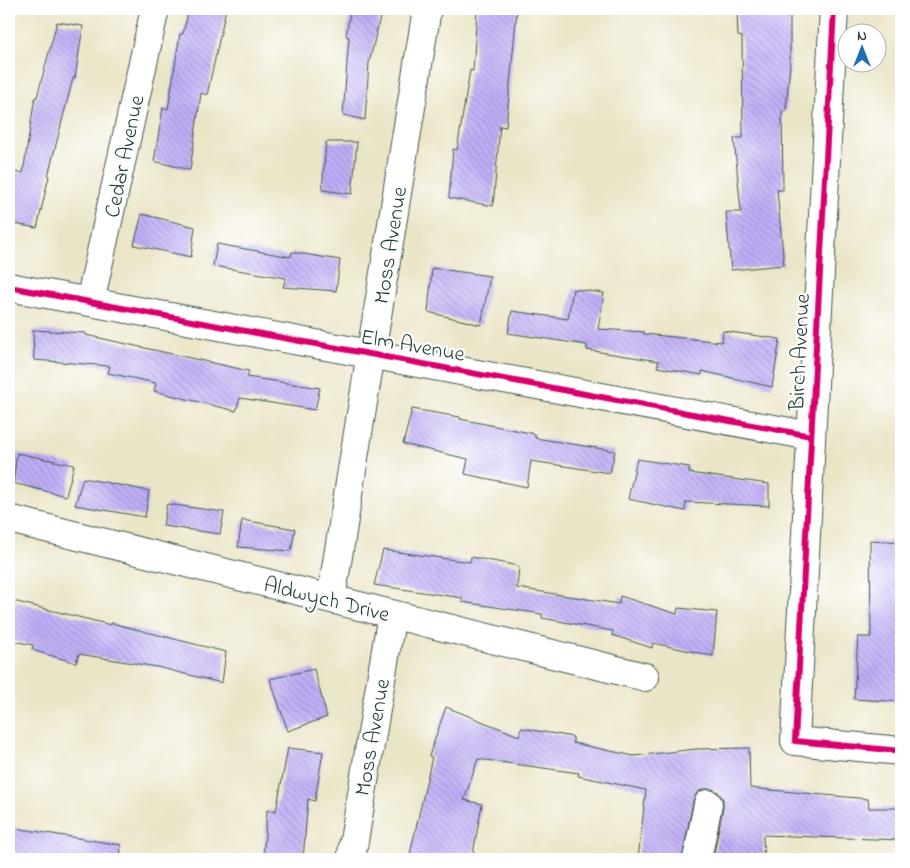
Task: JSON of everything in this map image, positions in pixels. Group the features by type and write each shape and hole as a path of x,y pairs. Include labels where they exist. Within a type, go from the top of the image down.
{"street":[{"name":"Cedar Avenue","path":"90,302 155,9"},
{"name":"Moss Avenue","path":"330,599 427,9"},
{"name":"Birch Avenue","path":"834,9 795,741 901,751"},
{"name":"Elm Avenue","path":"9,287 811,436"},
{"name":"Aldwych Drive","path":"9,519 645,677"},
{"name":"Moss Avenue","path":"351,859 392,614"},
{"path":"697,859 708,804"}],"building":[{"path":"189,9 226,9 207,95 201,93 190,170 154,161 163,108 168,109 180,34 183,34"},
{"path":"353,9 382,9 369,63 365,120 343,115 349,37 346,36 350,13 352,13"},
{"path":"477,9 517,9 506,127 500,126 493,206 449,198 453,149 457,150 470,70 473,71"},
{"path":"737,14 790,14 790,63 786,111 782,111 783,190 777,190 784,265 731,270 726,212 741,212 734,138 743,138 742,37 738,36"},
{"path":"57,22 83,26 75,78 73,78 48,176 37,228 9,223 9,172 23,173 35,97 37,97"},
{"path":"326,142 357,142 352,194 322,190"},
{"path":"142,214 195,227 191,257 134,245"},
{"path":"217,244 291,257 292,252 340,260 336,291 283,287 286,278 213,266"},
{"path":"432,268 490,276 481,325 428,312"},
{"path":"573,289 604,293 598,329 644,332 644,334 722,342 723,331 780,339 772,387 702,371 702,375 657,367 659,361 587,350 587,345 508,333 512,311 568,319"},
{"path":"33,330 86,333 86,335 249,371 247,377 320,388 315,410 240,398 236,411 154,391 156,383 108,373 110,366 34,360"},
{"path":"412,409 460,417 460,419 535,434 535,438 615,451 610,473 531,461 527,487 465,474 468,459 403,444"},
{"path":"17,453 74,465 66,496 13,483"},
{"path":"637,459 689,467 689,473 769,484 769,506 686,502 685,511 628,499"},
{"path":"83,478 149,491 145,517 75,505"},
{"path":"167,504 224,512 220,534 163,526"},
{"path":"242,520 295,529 291,551 238,547"},
{"path":"870,540 901,542 901,702 854,699 858,637 871,637"},
{"path":"383,550 470,562 471,557 519,566 517,588 619,604 620,596 677,614 678,608 717,612 713,656 653,643 652,648 612,635 613,631 542,618 542,614 462,602 463,598 374,585"},
{"path":"9,600 226,652 222,683 157,667 79,654 76,663 32,650 33,645 9,640"},
{"path":"314,669 327,717 288,731 270,679"},
{"path":"446,707 519,736 521,728 573,737 573,743 634,756 696,749 749,748 750,788 868,799 869,808 901,808 901,840 763,835 764,859 713,859 723,799 718,792 712,789 703,789 697,793 693,801 682,859 638,859 646,790 578,776 579,773 478,759 464,800 482,804 472,859 409,859 432,757 429,756"},
{"path":"288,748 323,752 315,801 308,799 303,859 263,859 267,810 276,811"},
{"path":"9,827 121,845 120,859 9,859"}],"cycle path":[{"path":"834,9 795,741 901,751"},
{"path":"9,287 811,436"}]}
